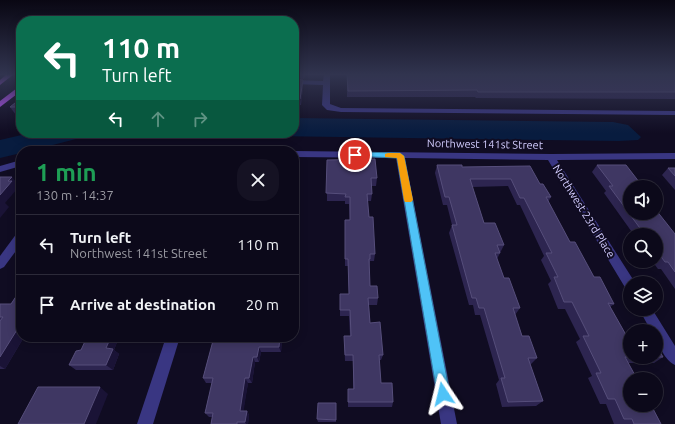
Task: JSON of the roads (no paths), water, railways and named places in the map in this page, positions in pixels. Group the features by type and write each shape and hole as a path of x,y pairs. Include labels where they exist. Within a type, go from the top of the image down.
{"main road":[{"path":"0,105 13,94"}],"street":[{"path":"327,94 326,105 330,108 341,110 675,113"},
{"name":"Northwest 141st Street","path":"299,154 551,157 675,156"},
{"path":"400,156 449,424"},
{"name":"Northwest 23rd Place","path":"551,157 624,276"},
{"path":"0,169 16,164"},
{"path":"0,264 16,243"},
{"path":"649,316 675,358"},
{"path":"145,424 171,342"}],"water":[{"path":"299,118 613,122 628,125 641,137 638,140 299,136"},
{"path":"16,136 16,138 80,138 49,146 16,146 16,154 0,158 0,140"}]}
